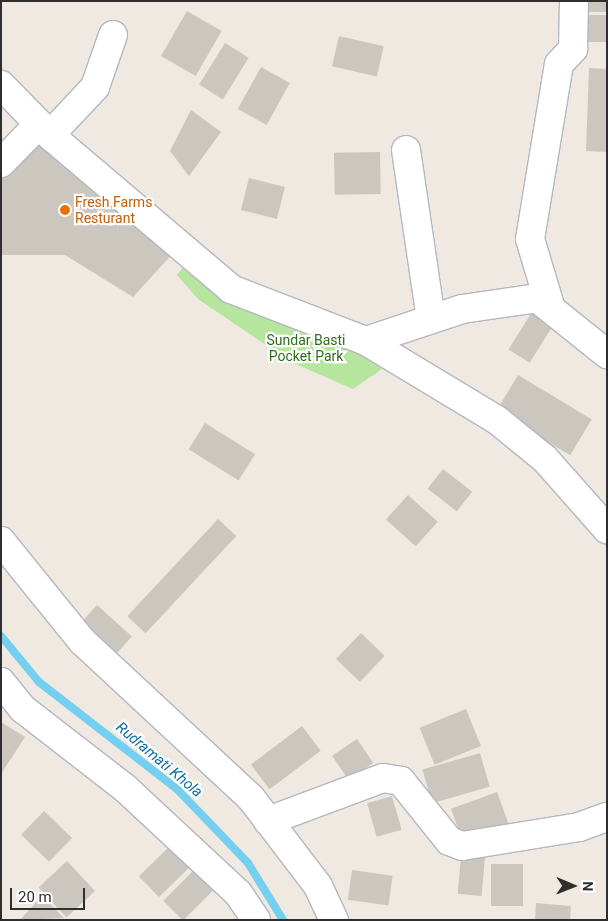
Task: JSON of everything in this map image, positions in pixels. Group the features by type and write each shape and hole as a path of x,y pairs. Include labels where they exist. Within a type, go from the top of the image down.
{"street":[{"path":"552,309 530,239 559,64 572,49 574,1"},
{"path":"1,163 95,88 114,35"},
{"path":"1,84 44,129 231,289 366,341 497,420 545,459 607,528"},
{"path":"406,150 431,319"},
{"path":"366,341 462,309 537,298 607,354"},
{"path":"1,541 82,640 251,798 318,886 334,920"},
{"path":"1,682 23,708 126,788 238,892 256,920"},
{"path":"268,821 383,778 401,781 449,841 462,846 607,818"}],"green space":[{"name":"Sundar Basti Pocket Park","path":"188,261 385,367 353,389 291,362 198,299 177,275"}],"building":[{"path":"580,1 607,1 607,12 580,12"},
{"path":"187,11 222,31 196,76 161,56"},
{"path":"579,15 607,15 607,42 579,42"},
{"path":"339,36 384,46 377,77 332,66"},
{"path":"225,43 249,58 223,99 199,85"},
{"path":"261,67 290,83 267,125 238,109"},
{"path":"589,68 607,69 607,152 586,151"},
{"path":"191,110 221,132 189,176 170,151"},
{"name":"Fresh Farms Resturant","path":"39,133 176,250 133,297 65,255 1,255 1,169"},
{"path":"380,152 381,194 335,195 334,153"},
{"path":"249,178 285,187 277,219 241,210"},
{"path":"535,307 556,320 530,363 509,349"},
{"path":"518,375 592,419 570,455 496,411"},
{"path":"205,423 255,454 239,481 189,449"},
{"path":"443,469 472,492 457,511 428,489"},
{"path":"408,495 438,522 416,546 386,520"},
{"path":"218,519 236,536 146,633 127,616"},
{"path":"97,605 132,636 115,656 80,624"},
{"path":"361,633 385,656 360,682 336,659"},
{"path":"466,709 481,746 435,765 420,728"},
{"path":"1,722 25,737 1,774"},
{"path":"302,726 321,751 270,789 251,765"},
{"path":"357,739 373,763 348,780 332,756"},
{"path":"480,753 490,787 432,803 422,770"},
{"path":"497,792 508,823 462,840 451,809"},
{"path":"392,796 402,830 377,837 367,803"},
{"path":"44,811 72,838 49,862 21,835"},
{"path":"169,847 189,868 159,897 139,876"},
{"path":"461,856 485,858 482,896 458,894"},
{"path":"67,861 95,891 66,918 38,888"},
{"path":"491,864 523,864 523,906 491,906"},
{"path":"352,870 393,876 388,905 348,900"},
{"path":"193,871 213,891 184,920 163,901"},
{"path":"42,896 64,918 20,920"},
{"path":"536,903 571,906 570,920 535,920"}],"waterway":[{"name":"Rudramati Khola","path":"1,636 39,682 177,789 248,863 283,920"}],"place":[{"name":"Fresh Farms Resturant","path":"65,210"}]}
